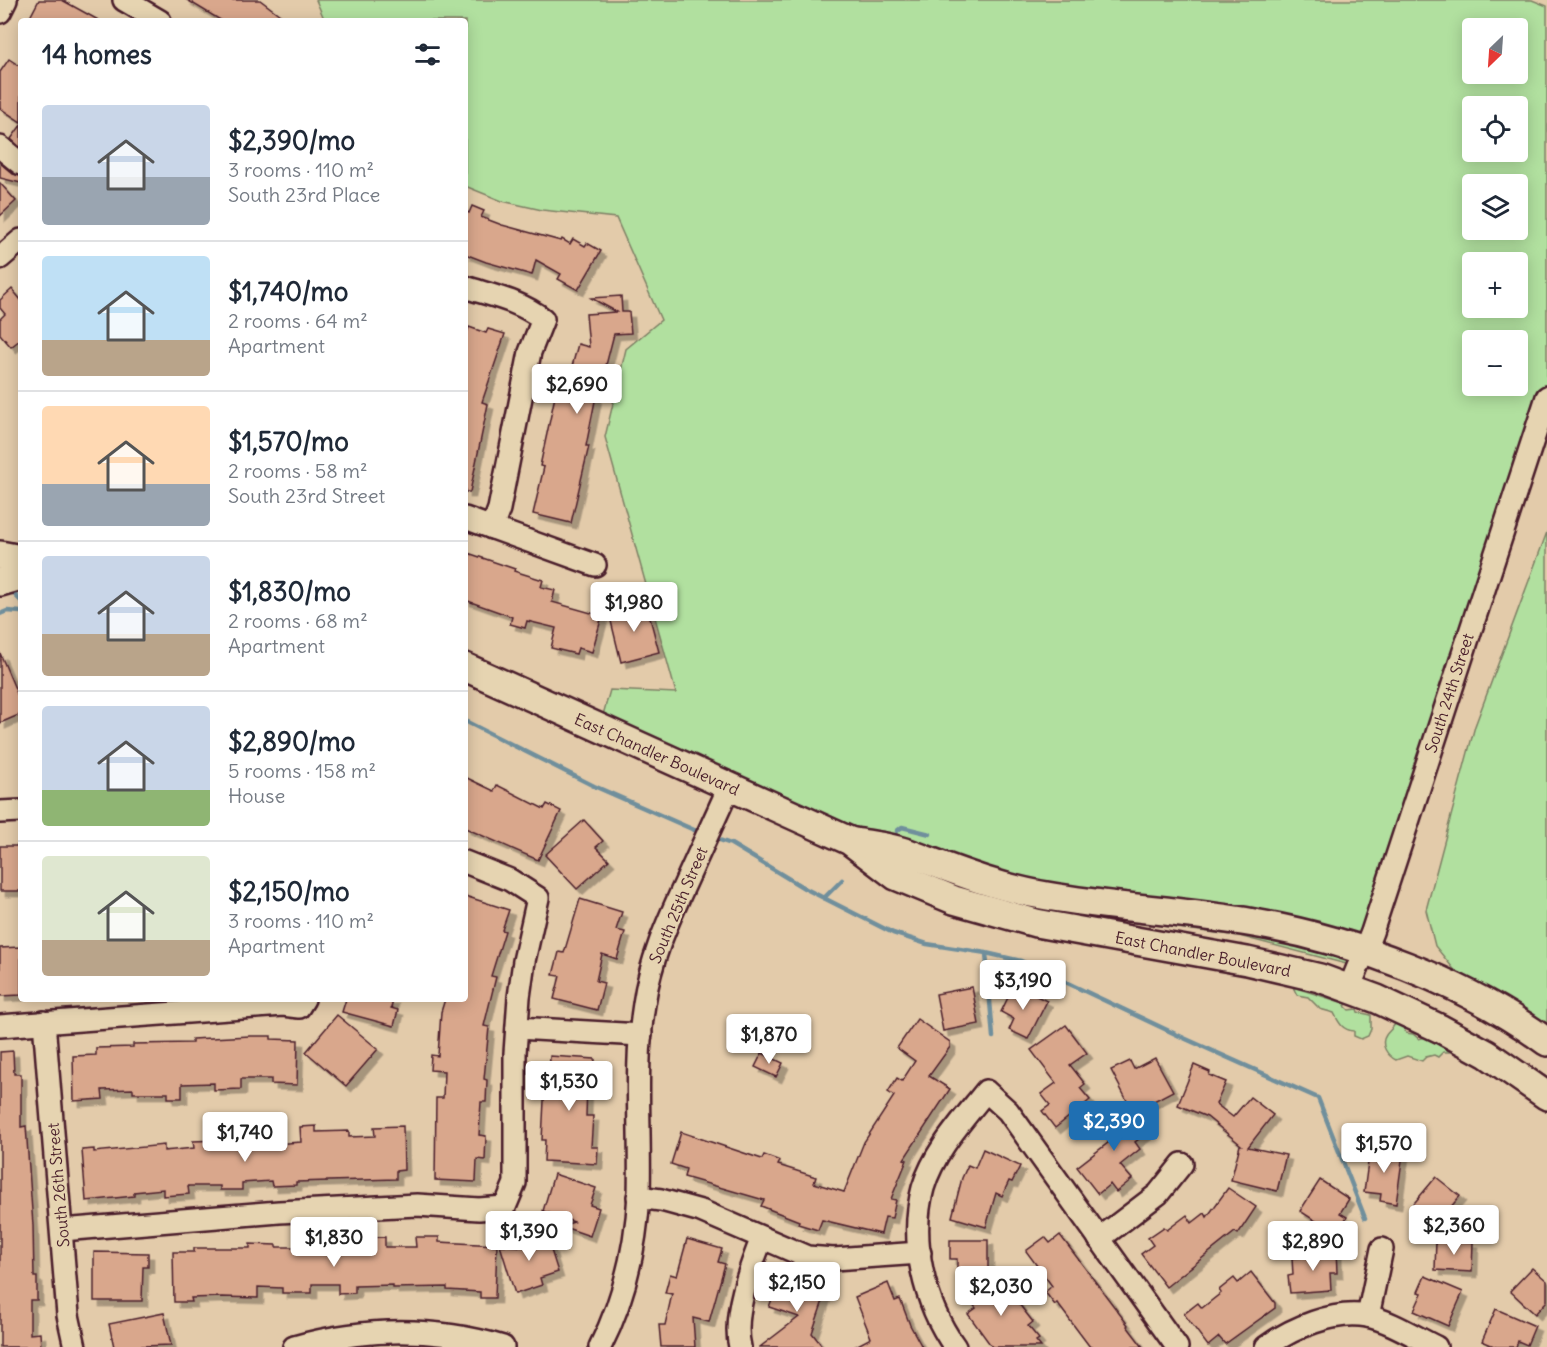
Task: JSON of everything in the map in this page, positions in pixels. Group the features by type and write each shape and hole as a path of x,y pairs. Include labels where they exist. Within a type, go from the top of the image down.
{"main road":[{"path":"0,555 18,558"},
{"path":"0,566 18,566"},
{"path":"0,582 18,577"},
{"name":"East Chandler Boulevard","path":"468,668 850,841 896,876 964,903 1036,923 1247,961 1320,978 1377,999 1441,1029 1487,1054 1547,1096"},
{"name":"East Chandler Boulevard","path":"850,841 907,852 964,875 1035,894 1255,923 1334,941 1392,960 1460,990 1497,1010 1547,1042"}],"street":[{"path":"0,12 6,0"},
{"path":"124,0 155,18"},
{"path":"0,147 18,162"},
{"path":"0,258 18,243"},
{"path":"468,289 516,302 531,309 543,319 530,352 499,509 492,528"},
{"name":"South 24th Street","path":"1349,989 1374,927 1547,397"},
{"path":"468,519 595,565"},
{"name":"South 25th Street","path":"600,1347 622,1295 635,1229 638,1197 639,1064 644,1005 651,967 666,927 730,785"},
{"path":"0,812 18,811"},
{"path":"62,1230 279,1212 417,1205 479,1209 505,1207 515,1183 514,1077 517,1028 524,961 538,898 510,880 468,863"},
{"path":"0,1026 301,1003"},
{"name":"South 26th Street","path":"44,1022 68,1315 75,1347"},
{"path":"517,1028 641,1035"},
{"path":"955,1347 937,1320 928,1298 920,1253 919,1218 924,1188 934,1165 952,1134 986,1092 1008,1111 1177,1347"},
{"path":"1099,1239 1158,1194 1182,1164"},
{"path":"638,1197 701,1210 793,1252 821,1259 920,1253"},
{"path":"740,1347 737,1327 739,1313 752,1262 762,1238"},
{"path":"1368,1316 1382,1249"},
{"path":"1266,1347 1292,1330 1309,1323 1353,1316 1368,1316 1436,1347"},
{"path":"294,1347 346,1335 405,1332 456,1336 503,1347"}],"green space":[{"path":"316,0 1532,0 1547,6 1547,397 1358,967 1239,936 1038,910 996,898 914,871 599,729 610,690 676,693 605,437 626,349 661,320 616,218 542,210 502,201 468,187 468,18 324,18"},
{"path":"1547,532 1547,1031 1465,983 1435,946 1426,910 1475,726"},
{"path":"1293,987 1347,1004 1345,1006 1349,1010 1357,1009 1358,1012 1371,1015 1371,1029 1368,1036 1361,1039 1354,1036 1354,1031 1344,1028 1334,1013 1320,1009 1308,997 1297,995"},
{"path":"1395,1024 1403,1027 1406,1033 1413,1034 1419,1039 1425,1037 1451,1052 1443,1052 1438,1057 1434,1055 1426,1057 1422,1061 1407,1056 1396,1060 1387,1053 1383,1043"}],"building":[{"path":"39,0 62,0 95,18 30,18"},
{"path":"187,0 260,0 284,18 217,18"},
{"path":"9,59 18,65 18,120 0,108 0,72"},
{"path":"18,129 18,145 11,139"},
{"path":"0,163 18,175 18,182 0,178"},
{"path":"0,183 16,201 0,216"},
{"path":"472,206 484,211 481,217 502,225 561,241 562,239 570,244 573,239 585,246 587,243 601,251 578,290 558,279 561,274 536,260 532,275 468,255 469,213"},
{"path":"12,289 18,296 18,341 11,347 0,334 0,319 5,314 0,308 0,300"},
{"path":"621,296 622,312 629,312 631,333 614,334 602,381 599,381 586,446 589,446 571,523 533,514 544,467 540,466 557,387 566,389 578,344 589,347 586,314 617,312 591,298"},
{"path":"469,327 486,333 488,329 505,334 482,402 488,404 470,492 468,492"},
{"path":"468,553 543,580 541,587 555,590 552,602 602,616 592,652 578,648 576,654 551,648 556,628 527,621 525,628 510,624 512,617 468,601"},
{"path":"646,603 659,652 621,662 609,613"},
{"path":"0,653 18,696 18,715 0,723"},
{"path":"468,778 494,791 497,785 544,809 547,804 561,811 538,860 468,829"},
{"path":"584,820 603,841 596,847 609,860 577,889 545,855"},
{"path":"0,846 18,846 18,891 0,891"},
{"path":"468,897 509,910 491,976 496,977 484,1026 489,1027 484,1079 487,1080 486,1102 481,1102 479,1135 486,1136 485,1160 477,1159 476,1182 435,1180 436,1098 443,1098 444,1071 430,1070 431,1055 438,1056 441,1012 444,1002 468,1002"},
{"path":"580,899 622,912 616,930 625,932 617,959 602,954 596,981 604,983 597,1010 554,999 560,976 553,975 559,952 564,953"},
{"path":"18,947 18,995 0,996 0,948"},
{"path":"1014,985 1047,1001 1028,1039 1009,1030 1014,1019 1001,1012"},
{"path":"972,987 979,1024 943,1031 936,994"},
{"path":"345,1002 392,1002 391,1008 398,1010 394,1026 342,1012"},
{"path":"337,1015 378,1049 346,1086 306,1052"},
{"path":"917,1019 950,1042 950,1047 929,1076 950,1089 904,1159 907,1160 891,1199 896,1200 892,1218 885,1217 881,1234 822,1220 818,1230 798,1224 799,1221 761,1206 764,1200 684,1177 686,1169 671,1164 681,1132 762,1159 764,1155 780,1161 778,1165 816,1177 814,1183 844,1192 864,1142 894,1096 888,1092 897,1078 902,1081 915,1061 897,1048"},
{"path":"1066,1025 1087,1053 1070,1065 1085,1084 1080,1088 1090,1100 1055,1128 1042,1111 1050,1105 1041,1094 1056,1083 1031,1050"},
{"path":"250,1036 298,1040 297,1085 271,1084 271,1079 241,1079 241,1089 214,1090 214,1083 182,1084 182,1098 168,1098 168,1093 133,1093 133,1089 102,1090 103,1099 74,1101 73,1056 96,1055 96,1048 133,1047 133,1044 192,1043 192,1039"},
{"path":"13,1051 14,1074 21,1074 21,1127 26,1126 34,1277 37,1277 37,1300 30,1300 30,1334 40,1333 41,1347 0,1347 0,1052"},
{"path":"762,1053 783,1063 776,1077 755,1067"},
{"path":"550,1056 595,1059 594,1085 587,1085 586,1116 593,1116 591,1147 598,1147 597,1164 544,1161 545,1140 542,1140 545,1081 549,1081"},
{"path":"1155,1058 1173,1091 1133,1112 1111,1070 1130,1061 1134,1069"},
{"path":"1194,1065 1226,1082 1216,1104 1233,1117 1250,1097 1273,1115 1248,1147 1286,1155 1277,1191 1231,1180 1241,1145 1207,1117 1178,1105"},
{"path":"1127,1106 1147,1133 1135,1142 1140,1149 1120,1165 1132,1179 1116,1192 1110,1184 1098,1194 1077,1167 1109,1142 1098,1128"},
{"path":"316,1126 316,1132 349,1131 349,1137 375,1136 374,1127 403,1126 404,1170 396,1171 396,1179 296,1182 296,1185 272,1186 271,1181 242,1183 242,1190 220,1190 220,1186 188,1186 189,1194 163,1196 163,1189 134,1192 134,1196 86,1201 82,1150 94,1149 94,1152 164,1145 164,1151 194,1148 193,1141 220,1140 220,1147 246,1147 245,1137 273,1136 273,1144 301,1142 300,1127"},
{"path":"1370,1148 1403,1153 1396,1204 1380,1201 1381,1194 1364,1192"},
{"path":"983,1149 1020,1166 1002,1196 996,1193 986,1227 952,1217 962,1178 968,1165 975,1168"},
{"path":"554,1174 596,1188 590,1205 599,1208 590,1236 561,1226 574,1222 543,1211"},
{"path":"1436,1177 1460,1196 1434,1227 1410,1208"},
{"path":"1320,1180 1349,1199 1340,1213 1347,1217 1336,1234 1300,1211"},
{"path":"1228,1188 1256,1207 1238,1234 1235,1232 1166,1287 1141,1254 1153,1245 1148,1238 1164,1227 1167,1230 1187,1215 1192,1223 1205,1213 1207,1217"},
{"path":"545,1231 558,1272 540,1278 542,1285 515,1294 500,1245 526,1247 523,1238"},
{"path":"1060,1235 1143,1347 1090,1347 1057,1303 1055,1305 1045,1292 1052,1286 1026,1251 1045,1237 1050,1243"},
{"path":"385,1237 385,1247 416,1247 415,1237 439,1237 439,1242 497,1245 495,1298 480,1298 480,1292 447,1290 447,1287 393,1288 393,1285 355,1286 355,1293 338,1294 338,1284 312,1284 312,1293 282,1293 282,1288 258,1287 258,1298 191,1298 192,1302 174,1302 173,1252 194,1252 194,1248 250,1248 250,1244 304,1247 305,1241 358,1241 358,1238"},
{"path":"687,1239 722,1249 718,1262 725,1264 709,1322 693,1318 695,1347 661,1347 659,1325 665,1325 672,1294 665,1293 670,1274 677,1276"},
{"path":"950,1240 988,1240 988,1270 957,1270 957,1259 950,1259"},
{"path":"1436,1240 1473,1242 1472,1272 1435,1270"},
{"path":"1336,1249 1337,1273 1330,1273 1331,1290 1290,1293 1288,1276 1293,1275 1292,1258 1318,1256 1317,1250"},
{"path":"94,1252 148,1253 148,1267 143,1267 142,1301 94,1301"},
{"path":"1532,1268 1547,1281 1547,1301 1535,1314 1510,1291"},
{"path":"1251,1272 1275,1303 1275,1308 1225,1344 1219,1337 1208,1346 1184,1314 1198,1303 1202,1308 1221,1293 1219,1290 1234,1278 1238,1283"},
{"path":"786,1276 827,1289 812,1333 823,1347 760,1347 799,1317 769,1307 778,1283 783,1285"},
{"path":"997,1276 1033,1322 1028,1326 1039,1339 1036,1341 1041,1347 992,1347 968,1314 976,1308 967,1297"},
{"path":"1425,1276 1463,1292 1448,1326 1414,1311 1422,1293 1418,1292"},
{"path":"888,1283 895,1301 900,1299 922,1347 854,1347 871,1338 855,1297"},
{"path":"1496,1309 1535,1326 1527,1345 1518,1341 1516,1347 1496,1347 1482,1341"},
{"path":"164,1313 171,1345 114,1347 109,1324"}],"waterway":[{"path":"15,595 18,598"},
{"path":"0,614 7,611 18,612"},
{"path":"468,723 594,786 701,833"},
{"path":"897,831 902,827 930,834"},
{"path":"711,837 731,844 804,888 893,933 927,944 1021,961 1318,1098 1365,1218"},
{"path":"824,898 842,880"},
{"path":"986,953 993,1037"}]}
